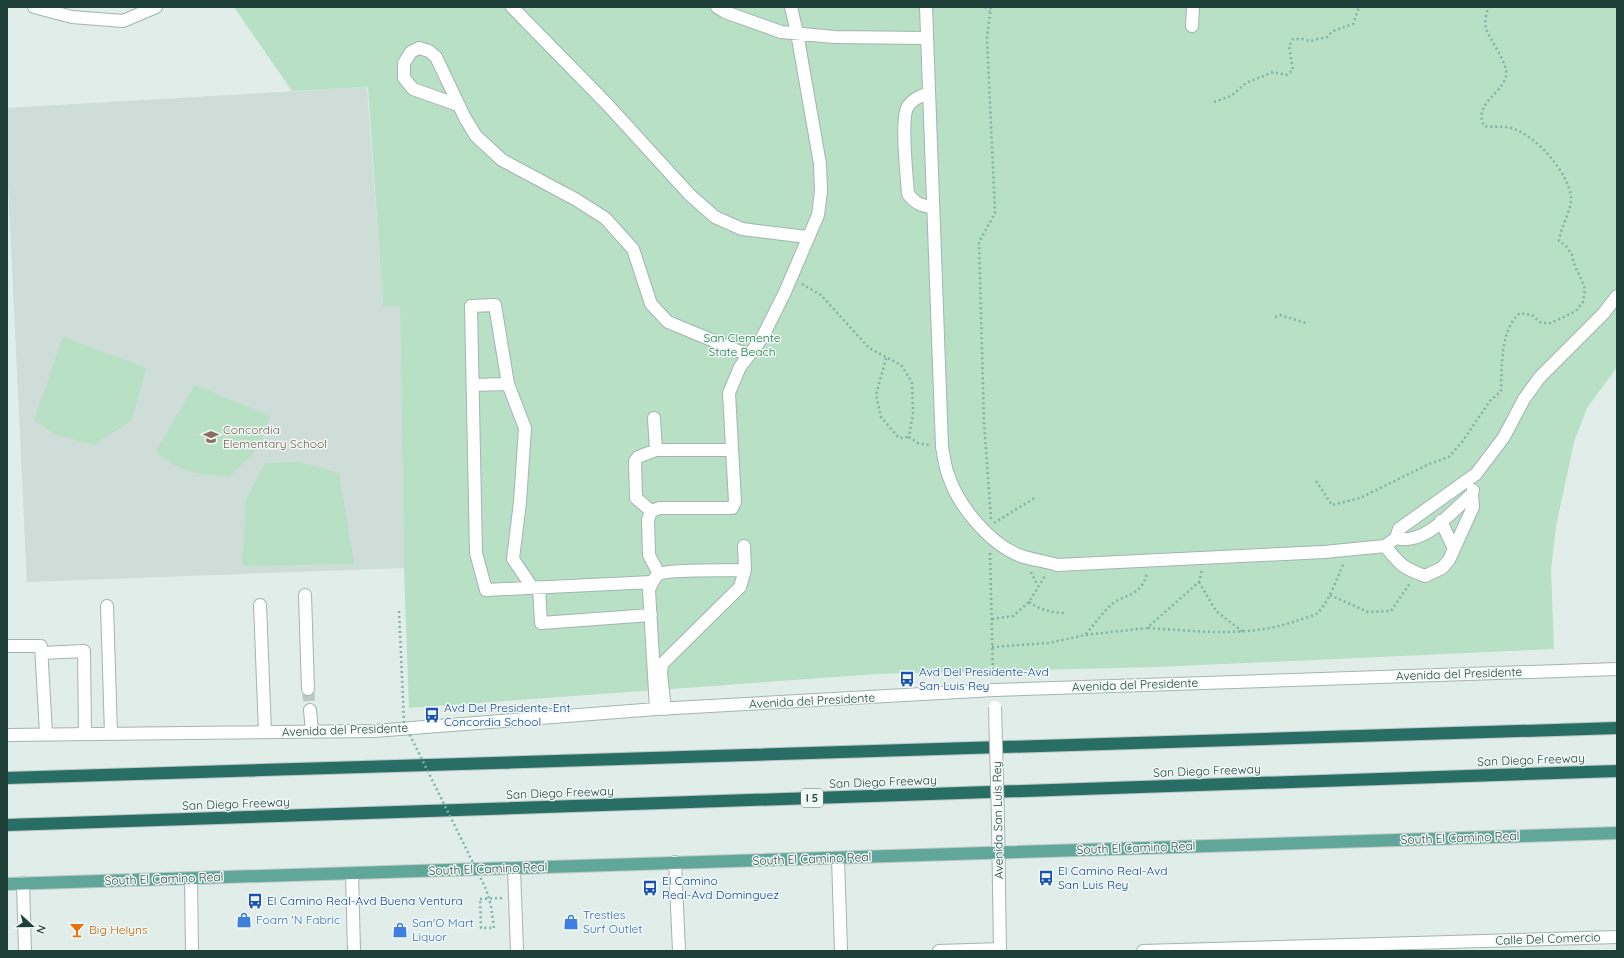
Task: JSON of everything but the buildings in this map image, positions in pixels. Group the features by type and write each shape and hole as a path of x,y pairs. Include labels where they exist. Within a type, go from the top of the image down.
{"highway":[{"path":"7,778 1617,728"},
{"name":"San Diego Freeway","path":"7,825 1617,771"}],"main road":[{"name":"South El Camino Real","path":"7,884 1617,833"}],"street":[{"path":"34,7 72,18 123,21 156,7"},
{"path":"512,7 606,103 690,195 715,217 742,229 807,237"},
{"path":"717,7 725,12 781,32 834,36 927,38"},
{"path":"651,511 660,508 732,508 735,502 730,393 740,367 762,338 791,278 807,237 818,215 821,191 820,164 791,7"},
{"path":"926,7 942,447 948,477 955,492 976,522 990,537 1020,556 1054,564 1205,558 1385,546 1396,538 1399,529 1476,474 1504,437 1524,399 1540,377 1604,314 1617,296"},
{"path":"1192,26 1193,7"},
{"path":"458,105 413,90 404,78 404,63 411,52 419,48 429,51 436,57 458,105 476,136 502,160 575,199 605,218 633,250 651,304 668,322 748,355"},
{"path":"929,93 914,99 907,107 904,120 908,194 914,202 921,206 933,207"},
{"path":"650,615 541,623 536,587 513,559 520,502 524,428 508,384 495,305 472,306 476,553 486,590 536,587 656,578 673,572 745,570"},
{"path":"474,385 508,384"},
{"path":"654,418 656,450"},
{"path":"651,511 636,498 635,461 638,457 656,450 732,450"},
{"path":"1385,546 1402,567 1417,573 1425,576 1442,568 1454,549 1473,507 1472,494 1476,474"},
{"path":"1396,538 1405,541 1430,531 1472,494"},
{"path":"651,511 648,520 649,555 656,578 650,590 650,615 660,709"},
{"path":"1441,521 1454,549"},
{"path":"660,709 662,664 740,587 745,570 744,546"},
{"path":"305,595 308,689"},
{"path":"260,605 265,732"},
{"path":"107,606 111,734"},
{"path":"7,646 41,646 46,734"},
{"path":"42,653 84,651 85,734"},
{"name":"Avenida del Presidente","path":"7,735 374,731 660,709 994,690 1617,669"},
{"name":"Avenida San Luis Rey","path":"994,690 999,853 1000,950"},
{"path":"310,710 312,732"},
{"path":"838,858 842,951"},
{"path":"675,862 679,951"},
{"path":"514,869 517,951"},
{"path":"352,873 354,951"},
{"path":"191,878 192,951"},
{"path":"23,883 25,951"},
{"name":"Calle Del Comercio","path":"1143,951 1617,936"},
{"path":"939,951 1000,950"}],"path":[{"path":"985,7 990,11"},
{"path":"991,7 987,38 995,213 979,242 984,422 992,525 1036,497"},
{"path":"1214,102 1231,96 1246,83 1273,72 1286,75 1293,70 1289,46 1293,39 1310,41 1327,37 1333,31 1354,24 1359,7"},
{"path":"1316,481 1332,505 1360,498 1429,464 1448,457 1462,442 1490,402 1501,391 1506,336 1513,318 1520,313 1532,315 1541,322 1551,324 1576,311 1583,302 1585,289 1575,267 1572,255 1566,246 1559,241 1560,230 1566,218 1571,198 1565,180 1550,157 1534,140 1514,129 1484,126 1480,119 1482,110 1487,101 1500,89 1507,75 1503,62 1485,27 1488,7"},
{"path":"791,278 822,295 869,348 901,365 912,382 913,414 909,437"},
{"path":"1275,317 1280,315 1306,323"},
{"path":"886,358 876,395 881,417 899,438 909,437 918,443 942,447"},
{"path":"990,537 993,675"},
{"path":"992,646 1049,643 1085,635 1147,628 1219,633 1243,632 1279,627 1317,613 1330,595 1350,549"},
{"path":"1147,628 1199,582 1205,558"},
{"path":"1085,635 1111,604 1132,595 1145,580 1150,560"},
{"path":"992,619 1013,616 1030,602 1038,586 1054,564"},
{"path":"1330,595 1368,612 1391,611 1417,573"},
{"path":"1199,582 1216,611 1243,632"},
{"path":"1030,602 1036,606 1055,613 1066,612"},
{"path":"399,611 404,723 486,889 488,895 490,900 494,928 481,928 480,899 487,899 494,899 501,899 515,898"}],"shaded area":[{"name":"Concordia Elementary School","path":"367,87 383,306 400,306 404,568 27,582 7,161 7,108"}],"green space":[{"name":"San Clemente State Beach","path":"234,7 1617,7 1617,367 1587,408 1574,442 1556,526 1551,570 1554,649 1157,667 877,674 409,708 404,568 400,306 383,306 368,87 292,91"},
{"path":"63,337 146,368 132,420 94,445 54,434 34,420"},
{"path":"195,385 270,416 259,447 230,476 209,475 190,471 173,464 156,451"},
{"path":"298,462 339,473 354,564 242,566 246,500 265,463"}],"tunnel":[{"path":"308,689 310,710"}],"place":[{"name":"Concordia Elementary School","path":"211,437"},
{"name":"Avd Del Presidente-Avd San Luis Rey","path":"907,679"},
{"name":"Avd Del Presidente-Ent Concordia School","path":"432,715"},
{"name":"El Camino Real-Avd San Luis Rey","path":"1046,878"},
{"name":"El Camino Real-Avd Dominguez","path":"650,888"},
{"name":"El Camino Real-Avd Buena Ventura","path":"255,901"},
{"name":"Foam 'N Fabric","path":"244,920"},
{"name":"Trestles Surf Outlet","path":"571,922"},
{"name":"Big Helyns","path":"77,930"},
{"name":"San'O Mart Liquor","path":"400,930"}]}
